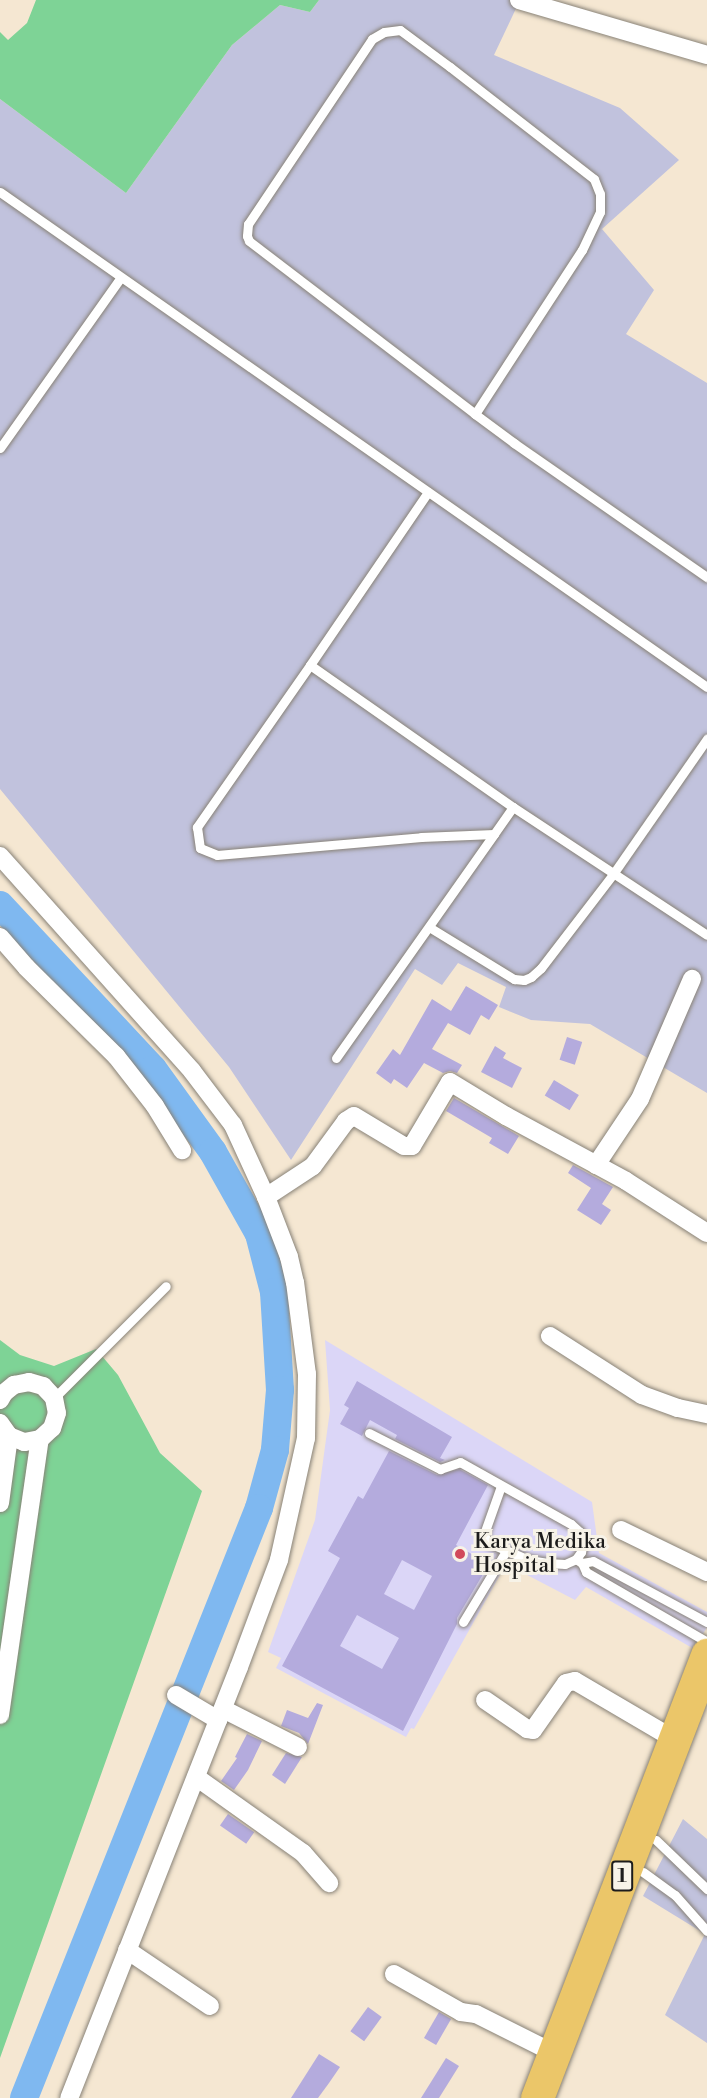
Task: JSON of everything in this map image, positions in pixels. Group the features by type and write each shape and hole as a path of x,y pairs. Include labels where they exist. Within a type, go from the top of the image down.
{"highway":[{"name":"1","path":"559,2098 646,1853 674,1740 707,1654"},
{"name":"1","path":"537,2098 554,2053 646,1853 707,1709"}],"street":[{"path":"519,0 707,55"},
{"path":"0,856 216,1101 233,1125 266,1197 295,1282 308,1374 306,1438 279,1560 221,1715 69,2098"},
{"path":"0,937 26,968 116,1056 155,1106 182,1150"},
{"path":"596,1165 640,1099 692,979"},
{"path":"266,1197 313,1166 346,1121 354,1116 404,1146 412,1146 450,1082 596,1165 707,1233"},
{"path":"550,1336 642,1395 668,1405 707,1414"},
{"path":"0,1400 7,1379 29,1382 43,1386 54,1398 57,1413 52,1428 40,1439 24,1442 5,1430 0,1503"},
{"path":"0,1715 40,1439"},
{"path":"621,1530 707,1572"},
{"path":"485,1700 527,1729 533,1730 566,1683 575,1681 674,1740"},
{"path":"177,1696 195,1706 298,1747"},
{"path":"196,1778 303,1853 329,1883"},
{"path":"127,1950 210,2006"},
{"path":"394,1974 461,2012 476,2014 554,2053"}],"lane":[{"path":"475,414 582,250 600,212 600,194 594,179 450,67 400,30 384,32 372,39 248,224 249,241 475,414 707,577"},
{"path":"0,192 707,687"},
{"path":"0,448 122,277"},
{"path":"428,492 197,827 200,848 217,855 422,837 494,834"},
{"path":"310,665 513,807 707,935"},
{"path":"429,927 514,980 524,980 541,968 613,873 707,739"},
{"path":"336,1058 513,807"},
{"path":"54,1398 166,1286"},
{"path":"369,1433 440,1469 460,1462 571,1524 580,1532 583,1542 579,1561 586,1572 707,1642"},
{"path":"501,1486 483,1538 506,1551 548,1563 593,1561 707,1622"},
{"path":"463,1622 506,1551"},
{"path":"646,1853 707,1889"},
{"path":"646,1853 675,1895 707,1931"}],"shaded area":[{"path":"319,0 520,0 494,55 620,108 679,160 602,229 654,290 626,334 707,383 707,1093 590,1024 531,1020 499,1007 506,987 458,963 442,985 415,969 291,1160 229,1067 0,789 0,99 126,193 232,45 280,5 310,12"},
{"name":"Karya Medika Hospital","path":"325,1340 592,1502 599,1553 707,1612 707,1627 694,1649 586,1587 575,1600 506,1564 414,1729 411,1728 406,1737 276,1668 281,1658 268,1652 315,1520 330,1410"},
{"path":"683,1819 707,1839 707,2043 665,2015 705,1934 643,1896"}],"green space":[{"path":"36,0 319,0 310,12 280,5 232,45 126,193 0,99 0,32 8,40 27,23"},
{"path":"0,1340 20,1355 54,1366 96,1349 118,1375 160,1453 202,1491 0,2058"}],"building":[{"path":"466,986 498,1005 489,1020 481,1015 470,1035 448,1023 432,1049 462,1065 457,1073 450,1071 443,1073 424,1063 407,1088 394,1079 391,1084 376,1073 393,1049 400,1055 432,999 451,1011"},
{"path":"567,1037 582,1042 575,1065 560,1060"},
{"path":"495,1046 506,1053 503,1058 522,1068 512,1088 481,1072"},
{"path":"554,1080 579,1095 570,1110 545,1095"},
{"path":"454,1098 519,1136 508,1154 489,1143 492,1138 446,1111"},
{"path":"573,1165 613,1187 602,1204 611,1210 601,1225 577,1210 591,1188 568,1173"},
{"path":"357,1381 452,1437 440,1458 445,1460 440,1462 395,1439 397,1435 370,1420 362,1436 340,1424 349,1408 344,1405"},
{"path":"389,1451 437,1475 459,1469 488,1485 456,1545 489,1564 457,1618 457,1624 403,1731 282,1666 340,1558 328,1551 358,1496 363,1499","holes":["402,1560 432,1576 414,1610 384,1594","357,1615 399,1638 382,1669 340,1646"]},
{"path":"317,1703 323,1705 308,1744 299,1733 281,1726 287,1710 308,1718"},
{"path":"247,1734 262,1741 248,1770 234,1790 221,1781 237,1758 235,1757"},
{"path":"286,1753 302,1757 285,1784 272,1775"},
{"path":"228,1814 254,1832 246,1844 220,1825"},
{"path":"368,2007 382,2017 364,2041 350,2031"},
{"path":"439,2012 451,2019 436,2045 424,2038"},
{"path":"319,2054 340,2067 318,2098 291,2098"},
{"path":"446,2058 459,2066 439,2098 421,2098"}],"waterway":[{"path":"0,905 153,1069 213,1152 259,1234 274,1292 280,1390 275,1450 259,1508 24,2098"}],"place":[{"name":"Karya Medika Hospital","path":"460,1554"}]}
